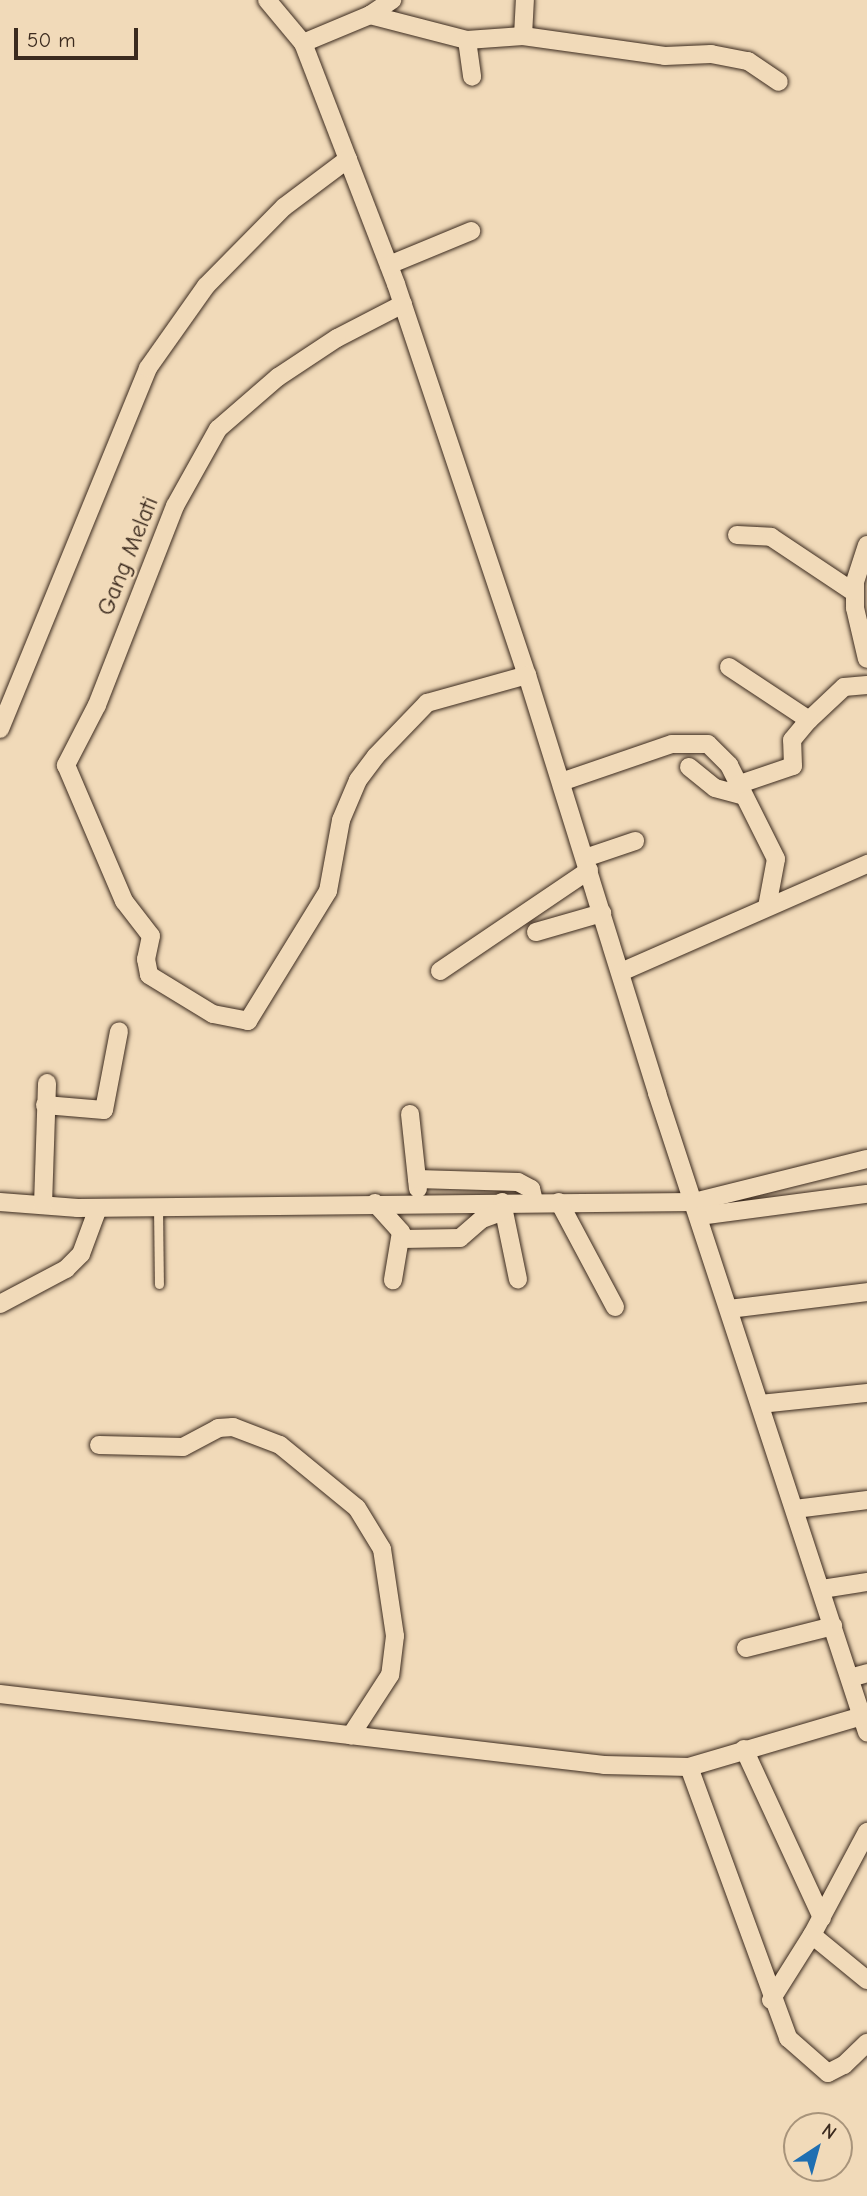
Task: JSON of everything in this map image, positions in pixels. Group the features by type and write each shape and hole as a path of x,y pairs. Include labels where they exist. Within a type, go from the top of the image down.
{"street":[{"path":"0,1694 604,1765 689,1767 744,1749 864,1724 858,1675 833,1626 696,1209 527,675 403,304 303,43 267,0"},
{"path":"303,43 370,15 392,0"},
{"path":"523,36 526,0"},
{"path":"370,15 467,40 523,36 665,56 711,54 748,61 779,82"},
{"path":"467,40 472,78"},
{"path":"0,729 148,368 206,286 284,207 348,159"},
{"path":"389,265 471,231"},
{"name":"Gang Melati","path":"403,304 337,338 250,399 218,429 175,506 97,705 66,765 132,914 151,936 146,959 149,975 213,1014 248,1021 328,891 341,820 358,780 376,756 427,703 527,675"},
{"path":"737,535 771,537 855,593"},
{"path":"867,545 855,593 867,659"},
{"path":"729,667 809,720"},
{"path":"689,767 715,788 739,790 793,766 792,740 809,720 844,687 867,685"},
{"path":"561,782 658,747 695,740 708,744 720,754 776,859 767,907"},
{"path":"440,971 587,864 635,841"},
{"path":"621,972 867,864"},
{"path":"536,932 602,912"},
{"path":"45,1105 104,1110 119,1031"},
{"path":"43,1205 47,1083"},
{"path":"410,1114 419,1202"},
{"path":"696,1209 867,1159"},
{"path":"417,1179 518,1182 531,1189 534,1201"},
{"path":"0,1202 98,1208 419,1202 503,1206 534,1201 696,1209 867,1194"},
{"path":"559,1202 615,1307"},
{"path":"375,1203 398,1227 402,1238 393,1280"},
{"path":"402,1238 460,1238 482,1219 503,1206"},
{"path":"503,1206 518,1279"},
{"path":"0,1304 66,1269 81,1254 98,1208"},
{"path":"729,1309 867,1292"},
{"path":"760,1404 867,1393"},
{"path":"99,1445 183,1447 218,1429 233,1427 280,1445 357,1508 382,1549 395,1636 390,1675 351,1735"},
{"path":"795,1509 867,1500"},
{"path":"822,1589 867,1582"},
{"path":"746,1648 833,1626"},
{"path":"744,1749 822,1918"},
{"path":"689,1767 771,2000 788,2038 828,2073 844,2065 867,2043"},
{"path":"771,2000 822,1918 867,1832"},
{"path":"812,1935 867,1980"}],"lane":[{"path":"158,1207 159,1284"}]}
